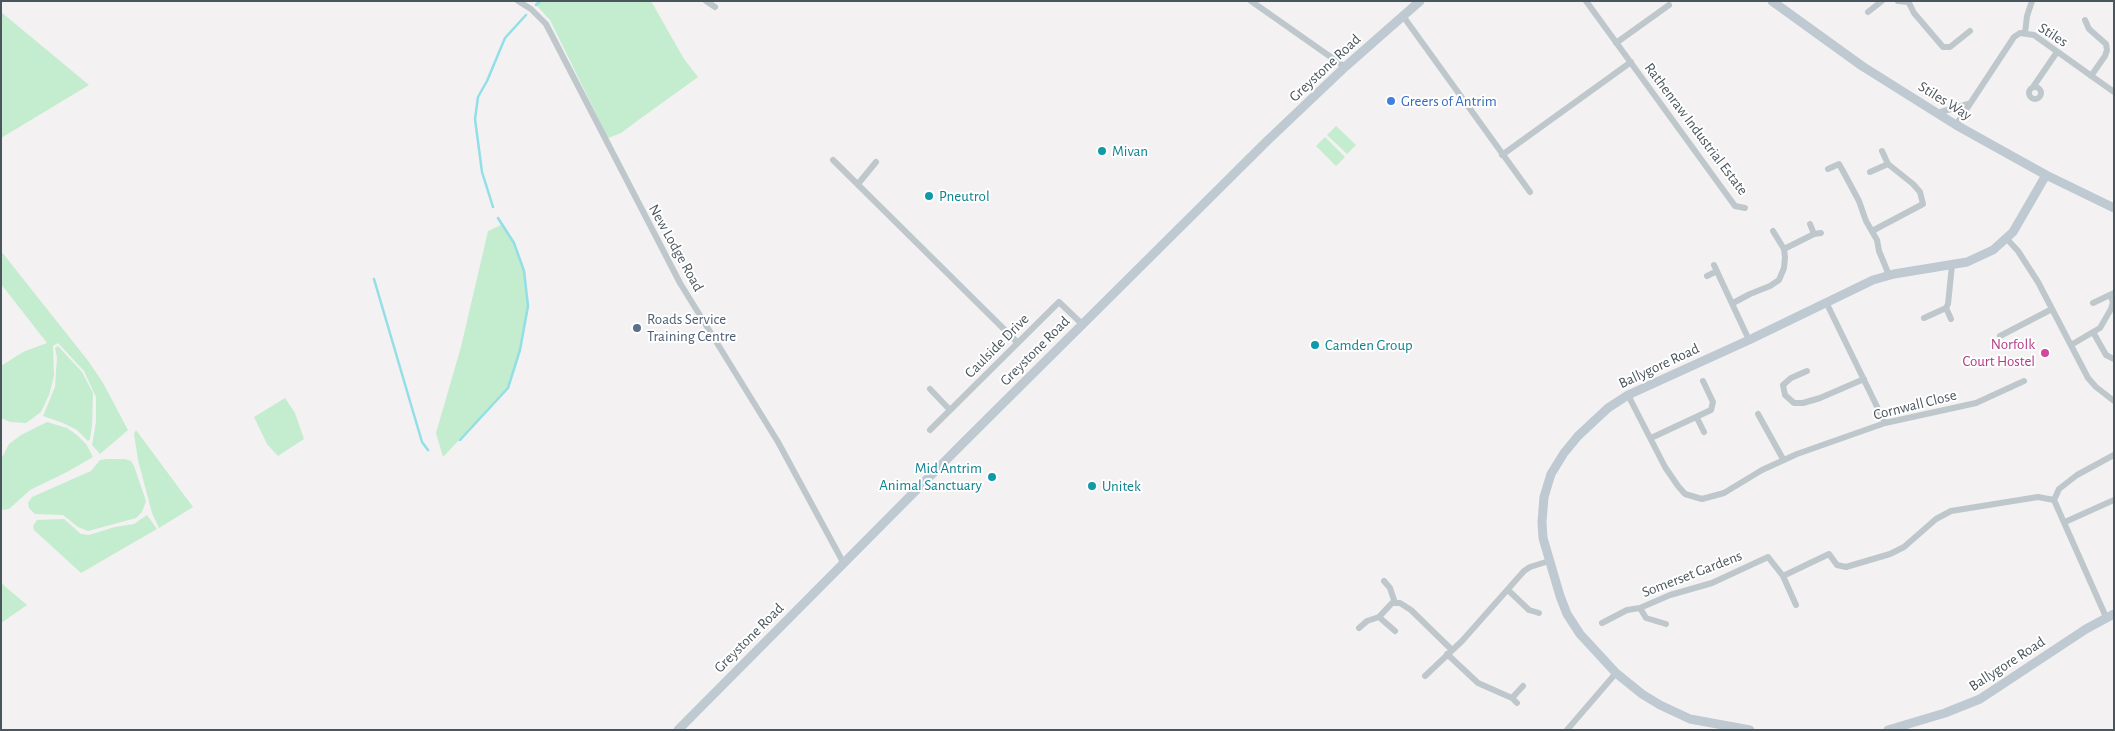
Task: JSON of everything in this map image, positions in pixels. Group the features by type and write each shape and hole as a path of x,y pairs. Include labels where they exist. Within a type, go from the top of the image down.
{"main road":[{"name":"Greystone Road","path":"678,730 843,562 1082,324 1345,67 1420,1"},
{"name":"Stiles Way","path":"1772,1 1862,66 1956,125 2046,176 2114,208"},
{"name":"Ballygore Road","path":"1750,730 1690,719 1648,697 1616,674 1592,650 1573,623 1560,596 1542,535 1542,513 1545,492 1551,474 1578,436 1608,408 1628,395 1749,340 1855,288 1889,275 1952,265 1981,257 2007,239 2046,176"},
{"name":"Ballygore Road","path":"1888,730 1956,710 1980,699 2078,634 2110,616"}],"street":[{"name":"New Lodge Road","path":"518,1 531,9 546,24 680,283 778,442 843,562"},
{"path":"706,1 715,7"},
{"path":"1251,1 1345,67"},
{"path":"1260,8 1264,1"},
{"name":"Rathenraw Industrial Estate","path":"1586,1 1735,206 1745,208"},
{"path":"1868,12 1882,1"},
{"path":"1898,1 1908,2 1914,13 1943,47 1950,47 1970,31"},
{"path":"2025,33 2027,16 2032,1"},
{"path":"1616,43 1669,5"},
{"path":"1403,16 1530,192"},
{"path":"2085,20 2089,29 2106,44 2107,50 2091,76"},
{"name":"Stiles","path":"1956,125 1968,104 2014,37 2025,33 2034,35 2114,92"},
{"path":"2033,87 2057,52"},
{"name":"Rathenraw Industrial Estate","path":"1502,155 1631,62"},
{"path":"1937,113 1968,104"},
{"path":"1872,231 1923,204 1920,192 1888,164 1882,151"},
{"path":"833,160 1018,343"},
{"path":"858,184 876,162"},
{"path":"1828,169 1838,164 1859,201 1889,275"},
{"path":"1870,172 1888,164"},
{"path":"1810,224 1814,234"},
{"path":"1733,303 1779,280 1784,268 1784,249 1773,231"},
{"path":"1784,249 1814,234 1822,234"},
{"path":"2007,239 2024,260 2090,380 2114,401"},
{"path":"1924,318 1946,308 1952,265"},
{"path":"1707,276 1716,268 1749,340"},
{"path":"2071,345 2094,332 2103,323 2113,306 2112,294 2093,303"},
{"name":"Caulside Drive","path":"930,430 1059,302 1082,324"},
{"path":"1826,302 1885,423"},
{"path":"1946,308 1951,319"},
{"path":"2000,336 2052,309"},
{"path":"2094,332 2106,355 2114,359"},
{"path":"1807,371 1791,378 1783,385 1785,395 1794,402 1803,403 1820,398 1864,379"},
{"path":"1651,438 1711,410 1713,402 1703,381"},
{"name":"Cornwall Close","path":"1628,395 1678,486 1686,494 1702,499 1717,496 1783,459 1885,423 1976,403 2024,381"},
{"path":"930,389 950,410"},
{"path":"1758,414 1783,459"},
{"path":"1697,418 1704,432"},
{"path":"1796,605 1783,576 1829,554 1837,566 1843,568 1890,554 1913,540 1936,519 1951,511 2038,497 2054,500 2060,489 2077,475 2114,455"},
{"name":"Ballygore Road","path":"2054,500 2078,556 2110,616"},
{"path":"2065,522 2114,500"},
{"name":"Somerset Gardens","path":"1602,623 1627,610 1640,608 1670,595 1712,583 1768,556 1783,576"},
{"path":"1425,676 1466,638 1526,569 1549,561"},
{"path":"1384,581 1390,588 1395,602"},
{"path":"1508,590 1529,610 1539,613"},
{"path":"1359,628 1367,621 1379,617 1388,606 1395,602 1400,603 1411,610 1478,683 1515,700 1523,686"},
{"path":"1640,608 1646,618 1666,624"},
{"path":"1379,617 1395,631"},
{"path":"1570,729 1616,674"}],"green space":[{"path":"540,1 651,1 684,59 698,77 621,133 608,138 550,20 536,5"},
{"path":"1,12 89,85 1,138"},
{"path":"1336,126 1356,145 1347,154 1327,135"},
{"path":"1325,137 1345,157 1336,166 1316,146"},
{"path":"503,224 514,243 524,271 528,306 520,350 508,388 443,457 436,433 461,347 488,231"},
{"path":"1,251 89,362 103,383 128,430 100,454 92,445 96,422 96,397 84,371 58,343 53,346 54,376 49,395 41,412 26,423 10,422 1,418 1,366 23,352 47,343 1,284"},
{"path":"58,346 82,372 93,393 92,425 88,441 77,430 43,416 55,387 57,357 55,348"},
{"path":"285,398 295,413 304,439 278,456 267,444 254,417"},
{"path":"47,422 67,428 77,435 86,444 93,457 30,490 9,509 3,510 1,505 1,459 9,444 21,435"},
{"path":"136,430 193,507 159,528 152,513 138,460 134,434"},
{"path":"125,459 131,461 134,466 146,501 142,512 136,518 88,531 78,527 63,515 35,514 29,508 28,503 32,497 91,471 100,460"},
{"path":"147,515 157,529 81,573 34,530 33,526 37,520 64,519 81,534 89,535 115,527 134,524"},
{"path":"1,583 27,605 1,623"}],"waterway":[{"path":"536,5 540,1"},
{"path":"493,207 482,172 475,119 478,97 487,81 505,38 526,15"},
{"path":"460,440 508,388 520,350 528,306 524,271 514,243 498,218"},
{"path":"374,279 422,442 428,450"}],"place":[{"name":"Greers of Antrim","path":"1391,101"},
{"name":"Mivan","path":"1102,151"},
{"name":"Pneutrol","path":"929,196"},
{"name":"Roads Service Training Centre","path":"637,328"},
{"name":"Camden Group","path":"1315,345"},
{"name":"Norfolk Court Hostel","path":"2045,353"},
{"name":"Mid Antrim Animal Sanctuary","path":"992,477"},
{"name":"Unitek","path":"1092,486"}]}
